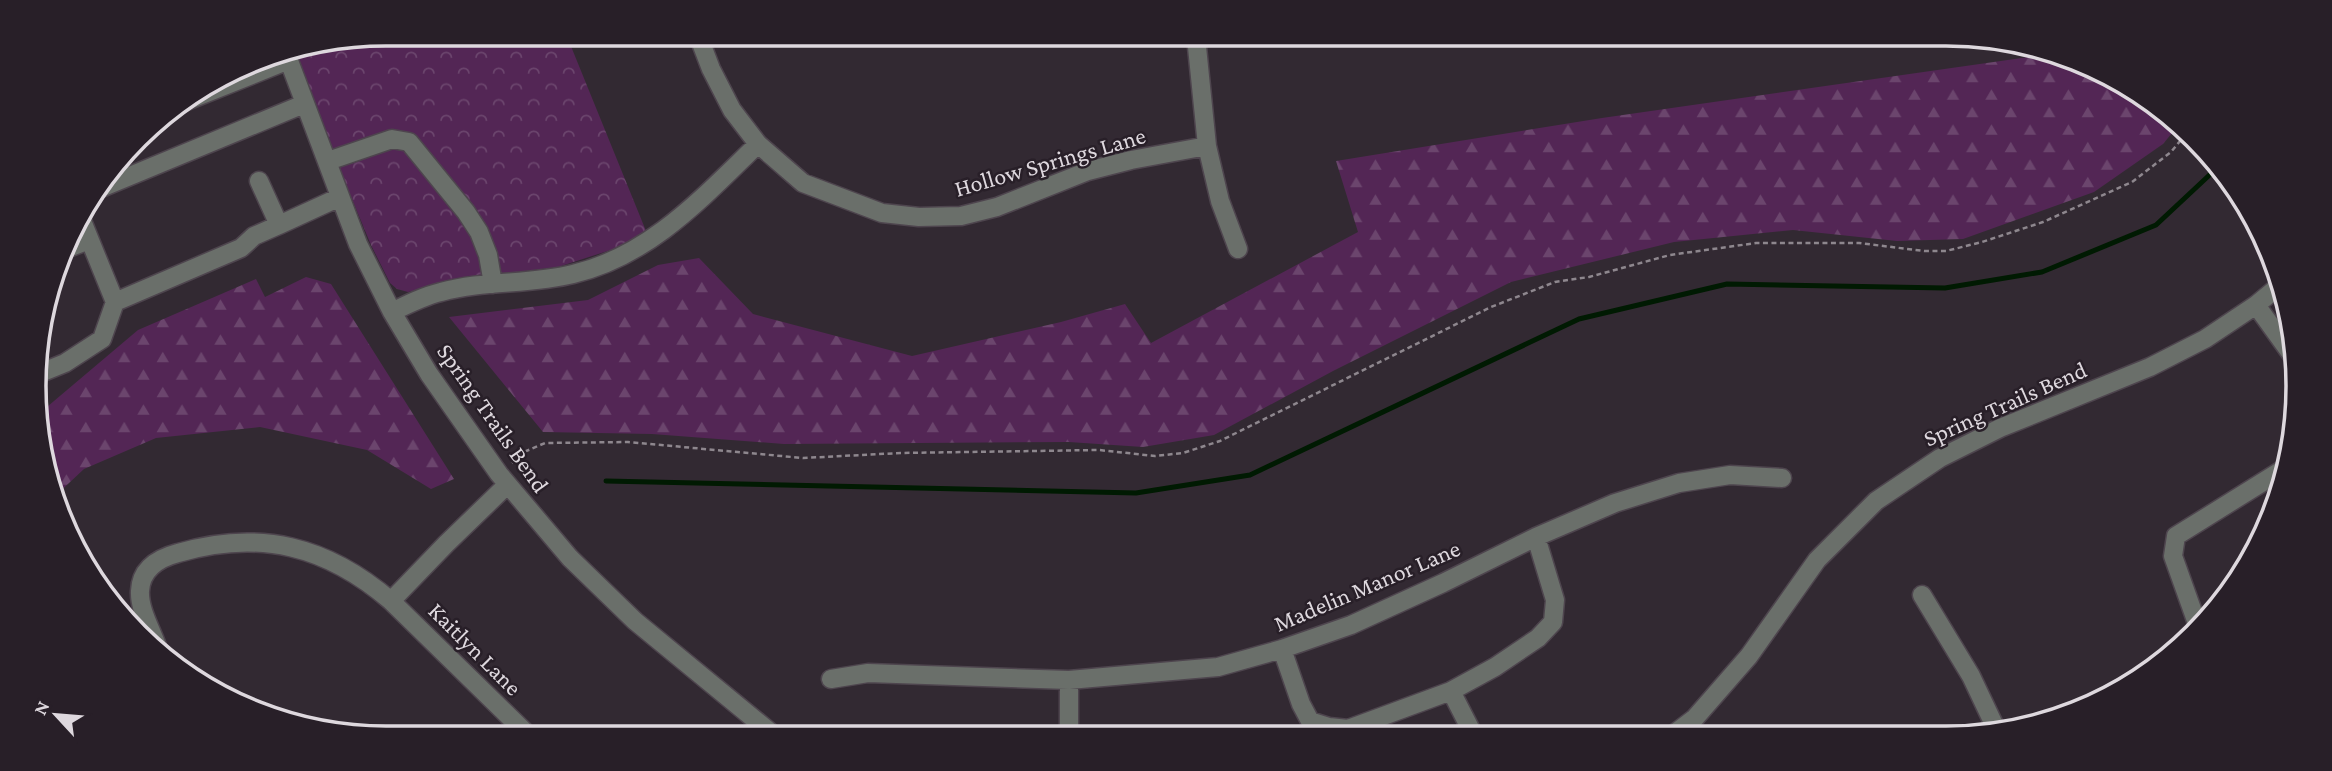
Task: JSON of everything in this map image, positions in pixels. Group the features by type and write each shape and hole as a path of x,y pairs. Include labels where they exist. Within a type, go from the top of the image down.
{"street":[{"name":"Hollow Springs Lane","path":"702,46 732,110 758,144 803,183 881,213 919,217 961,216 1021,198 1088,172 1131,160 1207,146"},
{"path":"1197,46 1207,146 1220,201 1238,249"},
{"name":"Spring Trails Bend","path":"288,60 358,244 392,312 429,374 503,480 570,558 635,621 763,726"},
{"path":"113,183 304,104"},
{"path":"328,161 392,139 409,142 479,232 488,255 493,284"},
{"path":"392,312 443,291 572,275 606,264 647,244 685,214 758,144"},
{"path":"259,181 279,225"},
{"path":"115,302 241,248 254,236 340,197"},
{"path":"46,371 65,363 102,339 115,302 84,228"},
{"path":"76,245 89,240"},
{"name":"Spring Trails Bend","path":"1684,726 1695,718 1740,666 1817,560 1876,501 1940,458 2000,428 2150,367 2205,339 2273,291"},
{"path":"2256,305 2284,344"},
{"name":"Madelin Manor Lane","path":"831,679 869,673 1069,680 1218,667 1282,649 1362,620 1536,537 1615,503 1679,483 1730,475 1782,478"},
{"path":"2196,617 2173,556 2176,536 2274,475"},
{"path":"391,601 503,480"},
{"path":"1356,726 1451,691 1495,667 1538,638 1553,622 1555,600 1536,537"},
{"name":"Kaitlyn Lane","path":"153,633 140,602 140,587 152,564 162,558 223,542 282,545 312,553 342,566 368,582 391,601 519,726"},
{"path":"1922,595 1966,666 1993,723"},
{"path":"1282,649 1301,704 1310,721 1326,726"},
{"path":"1069,680 1069,726"},
{"path":"1451,691 1469,726"}],"path":[{"path":"503,480 524,452 545,443 628,442 803,458 901,453 1099,450 1155,456 1183,453 1220,441 1491,307 1555,282 1589,277 1670,255 1756,243 1860,243 1946,251 2043,222 2132,182 2171,152 2181,140"}],"green space":[{"path":"363,46 571,46 646,231 620,247 558,267 474,277 408,292 397,289 390,283 342,175 298,57"},
{"path":"2032,57 2077,71 2116,91 2173,132 2163,144 2094,192 1963,239 1897,241 1793,230 1674,242 1511,282 1333,371 1214,435 1143,447 1069,442 784,444 652,434 543,432 449,317 588,300 658,265 699,258 753,314 912,356 1061,322 1125,304 1151,343 1358,232 1336,161 1602,118"},
{"path":"306,277 331,284 454,479 431,489 367,450 260,427 156,438 84,469 62,489 52,452 46,408 138,330 256,279 265,297"}],"waterway":[{"path":"606,481 1136,493 1250,475 1579,319 1727,284 1945,288 2042,272 2156,225 2211,173"}]}
